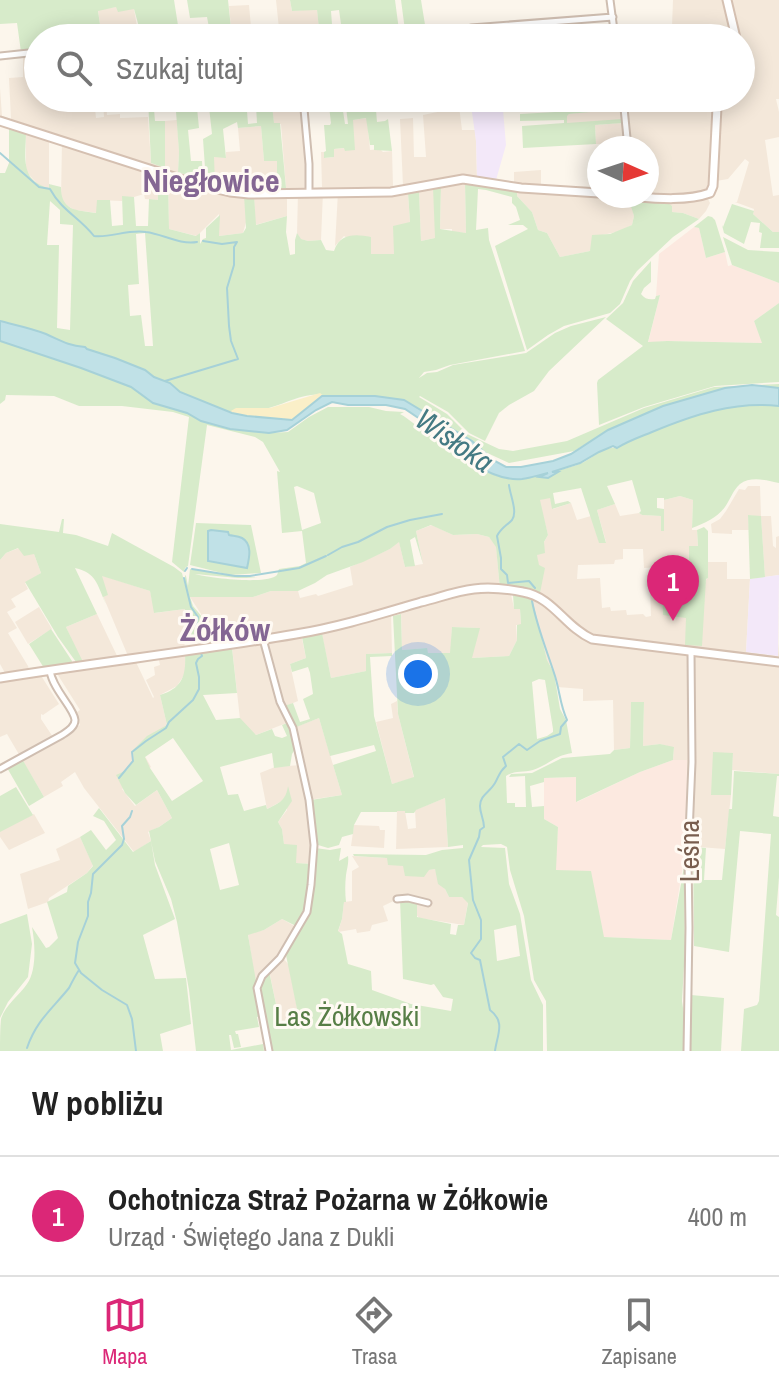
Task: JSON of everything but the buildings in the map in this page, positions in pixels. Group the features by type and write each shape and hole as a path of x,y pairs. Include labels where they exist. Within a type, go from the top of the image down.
{"street":[{"path":"610,0 614,24"},
{"path":"727,0 733,24"},
{"path":"523,24 613,17"},
{"path":"0,56 24,53"},
{"path":"304,112 309,192"},
{"path":"624,112 627,136"},
{"path":"659,197 710,193 713,186 716,112"},
{"path":"0,121 230,192 391,192 465,179 514,187 587,192"},
{"path":"0,678 325,629 473,589 531,594 545,600 582,634 592,639 779,662"},
{"path":"263,639 280,702 293,728 309,800 314,845 307,912 280,958 262,976 257,988 269,1051"},
{"name":"Leśna","path":"687,1051 691,652"},
{"path":"0,769 62,735 74,724 74,716 55,687 50,670"},
{"path":"397,899 401,897 428,903"}],"shaded area":[{"path":"276,0 290,0 292,11 317,9 319,24 279,24"},
{"path":"673,0 779,0 779,99 776,99 779,137 765,140 773,196 779,195 779,232 773,232 753,214 754,209 735,202 749,162 745,159 728,179 716,181 707,197 710,203 699,219 671,212 665,195 659,195 659,136 596,136 595,125 623,123 567,123 567,115 586,112 755,112 755,24 672,24"},
{"path":"249,5 251,24 231,24 229,6"},
{"path":"116,7 134,9 137,24 100,24 98,10"},
{"path":"23,55 24,112 95,112 96,118 104,117 104,112 107,112 107,115 120,114 120,118 148,117 151,163 165,167 165,121 177,120 178,172 214,184 213,157 226,157 226,152 240,151 238,128 261,126 264,161 277,161 277,188 286,188 281,124 274,124 273,112 303,112 310,188 322,187 321,152 324,152 325,158 334,157 334,149 345,148 353,120 367,118 370,150 392,151 393,186 403,186 400,119 413,118 414,157 426,157 423,115 460,112 462,130 475,130 476,141 477,180 465,180 466,233 440,229 441,185 435,238 421,241 419,191 408,193 410,223 394,254 371,254 344,236 335,246 338,192 323,192 321,240 308,241 300,239 297,233 298,193 287,193 287,216 255,225 254,194 243,233 219,236 219,214 197,236 169,229 168,176 157,173 158,200 145,199 144,194 123,197 122,201 97,200 97,213 75,210 61,199 62,141 57,135 0,117 0,88 2,116 11,119 9,78 23,77"},
{"path":"472,112 503,112 506,145 496,180 477,177"},
{"path":"26,132 49,136 49,188 38,185 26,171"},
{"path":"541,170 541,186 587,194 587,208 632,208 632,225 602,235 590,251 560,257 547,233 538,230 532,212 517,196 514,172"},
{"path":"694,227 699,228 706,258 725,252 728,266 779,283 779,303 754,321 763,343 648,343 660,295 656,296 659,254"},
{"path":"748,486 760,486 761,516 771,516 773,546 776,548 776,537 779,536 779,575 765,577 761,517 748,515 749,530 732,530 732,534 712,533 711,524 720,519 739,489 745,490"},
{"path":"680,496 693,500 692,530 697,530 698,547 689,547 689,577 661,577 660,567 644,568 643,549 623,549 623,559 615,560 614,564 578,565 577,579 600,578 602,608 626,610 627,615 643,614 646,617 651,616 650,587 662,587 663,615 708,578 708,562 727,562 727,579 750,579 746,652 778,656 779,643 779,774 732,770 733,753 711,794 731,795 725,849 686,846 687,761 673,760 674,748 660,744 643,746 644,702 631,702 630,748 614,750 613,700 583,701 583,689 557,687 532,604 531,594 540,592 537,555 548,535 539,500 550,497 553,509 571,503 577,520 591,516 599,542 606,542 597,510 615,504 620,516 639,513 661,516 661,531 664,531 664,500"},
{"path":"432,525 453,535 489,537 496,546 500,589 510,590 514,608 520,609 521,625 516,625 517,640 509,656 471,658 479,628 452,627 451,653 427,653 427,648 402,650 401,608 391,611 392,653 366,654 366,671 331,678 321,630 301,634 306,658 290,664 298,701 283,707 289,722 256,735 249,730 240,719 232,647 217,649 190,597 253,597 271,591 298,591 300,598 318,596 353,585 350,567 390,549 399,541 405,567 423,564 416,531"},
{"path":"19,548 34,554 41,573 25,583 28,589 11,599 16,607 7,612 17,628 8,633 31,675 40,674 59,704 41,714 55,740 80,725 74,714 80,710 56,672 84,667 66,627 97,614 120,662 135,660 154,697 146,680 155,675 154,667 160,665 157,652 128,656 103,596 107,595 101,575 150,591 155,613 185,609 186,672 177,686 160,695 167,725 134,750 146,758 151,767 122,789 135,806 157,790 172,818 148,832 151,841 134,852 75,772 61,782 63,786 44,797 7,734 0,737 0,680 15,672 5,673 0,664 0,560 6,553"},
{"path":"779,575 778,656 746,652 750,579"},
{"path":"39,607 52,629 28,644 15,622"},
{"path":"397,701 414,778 392,784 376,722 393,718 391,704"},
{"path":"319,718 342,795 308,800 312,864 296,863 284,844 278,822 287,810 288,788 282,801 267,809 260,773 275,767 301,765 293,728"},
{"path":"673,760 687,760 686,846 671,940 604,937 555,871 558,827 544,819 544,778 576,777 577,802"},
{"path":"445,798 448,847 396,849 397,811 405,811 408,829 416,828 415,810"},
{"path":"34,814 45,833 9,850 0,837 0,831"},
{"path":"354,825 379,826 380,830 385,830 384,848 351,846"},
{"path":"80,837 93,865 87,873 49,898 48,902 28,909 20,874 60,860 56,849"},
{"path":"352,856 387,858 403,866 435,869 449,897 462,897 468,902 464,925 419,918 402,897 383,906 388,921 372,925 370,931 357,933 356,929 338,932 344,902 352,901 352,871 359,867"},
{"path":"282,919 298,928 280,958 289,965 299,1019 280,1023 269,970 258,983 255,981 248,934 264,930"}],"green space":[{"path":"0,0 174,0 178,24 138,24 134,9 118,12 116,7 98,11 100,24 24,24 24,52 21,52 17,23 0,24"},
{"path":"187,0 228,0 231,24 208,24 207,17 190,18"},
{"path":"290,0 395,0 398,24 341,24 339,10 331,11 332,24 318,24 317,10 292,11"},
{"path":"401,0 421,0 425,24 404,24"},
{"path":"149,112 154,112 155,121 165,121 165,168 151,163"},
{"path":"176,112 197,112 199,128 188,130 191,161 202,161 203,181 178,172"},
{"path":"210,112 247,112 248,124 257,123 256,112 273,112 274,123 280,123 286,188 277,189 277,161 264,161 261,126 238,128 237,122 223,129 226,158 214,157 215,184 206,182 203,139 212,134"},
{"path":"330,112 343,112 345,124 348,124 347,112 376,112 377,122 388,119 392,151 374,150 374,145 370,145 366,118 353,120 355,150 334,149 334,157 324,158 324,125 331,123"},
{"path":"590,112 569,114 567,123 622,119 623,123 595,125 596,136 587,136 587,144 523,148 522,126 564,123 564,120 520,121 520,114"},
{"path":"9,126 26,132 26,166 33,180 49,188 49,184 61,187 64,201 76,210 96,213 97,200 110,200 112,226 123,225 122,196 134,197 136,226 148,226 149,199 158,200 157,173 168,177 169,229 196,236 200,233 200,244 206,238 206,228 220,215 219,236 243,233 246,228 244,195 254,195 256,225 287,216 290,255 295,254 297,233 301,239 321,240 326,250 334,251 344,238 354,235 371,237 371,254 394,254 393,226 410,222 408,193 419,191 421,241 435,238 433,187 441,185 440,229 466,233 465,183 517,192 532,212 538,230 547,233 560,257 590,251 592,235 610,234 632,225 632,208 659,208 659,203 668,203 672,206 672,212 699,219 673,237 637,271 620,304 610,313 564,326 527,350 495,246 528,229 523,225 508,225 520,220 512,197 478,189 476,230 488,228 489,240 525,351 450,365 424,372 419,378 453,365 526,353 555,333 606,317 549,371 534,391 499,413 485,441 469,433 448,412 419,397 447,414 467,434 499,449 513,451 567,441 644,408 714,387 750,385 725,388 663,406 608,430 574,451 509,463 483,451 472,441 404,400 315,395 267,408 229,412 180,392 170,383 115,358 0,321 0,173 5,173 9,163","holes":["50,201 60,210 60,224 73,225 70,330 57,328 59,245 47,245","145,233 153,346 145,346 141,315 130,316 128,285 139,284 136,234"]},
{"path":"732,204 754,211 753,214 773,232 779,232 779,248 760,248 760,223 751,222 744,244 724,233 722,225"},
{"path":"708,216 715,220 725,252 706,258 699,228 694,227"},
{"path":"723,237 748,250 779,252 779,283 732,265"},
{"path":"651,261 651,282 641,294 651,299 660,295 648,342 762,343 754,321 779,303 779,382 715,386 644,407 599,425 598,380 643,346 606,319 623,303 633,281"},
{"path":"0,341 131,387 153,403 230,429 288,432 328,407 369,407 404,412 400,414 417,426 429,430 416,416 448,438 462,452 460,456 483,470 511,479 584,462 604,450 617,448 698,415 746,406 779,406 779,483 759,479 740,484 718,514 692,528 693,500 680,496 664,500 657,498 657,508 664,509 664,531 661,531 661,516 639,513 632,480 607,486 615,504 597,510 606,543 599,543 581,488 553,493 555,504 571,503 552,509 550,498 540,500 548,535 544,542 545,553 537,555 539,565 545,568 540,593 524,587 500,589 496,547 489,537 453,535 431,525 416,531 423,564 415,537 410,540 415,566 405,567 399,542 298,591 271,591 253,597 190,597 214,642 204,643 197,639 185,643 185,609 154,613 150,591 102,576 108,595 103,597 106,604 92,577 75,568 97,614 66,627 83,662 76,662 25,582 41,573 34,554 24,556 18,548 6,553 0,560 0,524 59,532 64,519 63,533 108,546 112,533 174,567 182,573 185,585 186,576 188,586 190,569 258,578 195,574 224,579 262,580 277,575 279,569 300,566 306,563 302,531 282,533 277,471 280,472 263,442 255,437 207,425 188,566 184,572 172,562 189,417 122,406 79,406 54,396 6,395 0,404","holes":["294,487 314,493 321,523 302,530"]},
{"path":"779,384 779,388 754,385"},
{"path":"748,515 761,516 765,577 750,579"},
{"path":"196,523 251,525 261,573 230,575 190,565","holes":["208,532 228,532 248,545 247,568 208,561"]},
{"path":"704,527 708,531 708,578 702,646 685,645 686,618 663,615 661,577 689,577 689,546 698,546 697,530"},
{"name":"Las Żółkowski","path":"513,595 532,598 547,660 554,673 572,753 533,770 513,773 506,776 507,803 526,807 525,776 509,777 511,774 532,773 562,758 610,754 614,750 630,748 631,702 644,702 643,746 660,744 674,747 673,760 576,802 576,777 544,778 544,782 530,786 532,807 544,806 544,819 558,827 556,870 591,871 604,937 671,940 684,867 684,1051 547,1051 546,1001 534,980 524,916 510,870 507,847 501,844 481,847 505,848 509,884 520,914 531,980 543,1005 543,1051 271,1051 259,987 269,971 280,1023 299,1019 286,955 306,918 315,848 330,850 341,848 339,861 348,856 346,902 338,931 342,934 348,964 371,971 372,990 411,1004 451,1011 453,999 443,997 434,984 403,979 400,899 417,901 417,917 451,924 450,934 456,935 458,925 464,925 468,903 462,897 449,897 438,884 435,869 429,870 424,877 405,876 403,866 388,865 387,858 353,854 426,855 463,848 463,845 448,847 445,798 414,813 361,812 353,834 342,837 339,845 328,848 315,841 311,800 342,795 333,765 376,751 374,745 330,756 319,718 294,728 284,706 293,703 300,722 310,719 303,699 313,694 308,667 292,672 290,664 306,658 302,637 322,633 331,678 366,671 366,654 392,653 392,656 370,657 374,716 392,784 414,777 398,714 393,616 401,614 402,650 427,648 428,653 450,653 452,627 480,628 472,658 509,656 517,640 517,625 521,624 520,609 514,609","holes":["545,680 553,732 537,739 532,682","516,925 520,956 497,961 494,930"]},
{"path":"51,629 71,664 44,668 29,644"},
{"path":"232,648 237,693 203,695 216,720 240,718 256,735 272,729 275,736 282,738 287,736 282,725 287,723 295,749 290,766 274,768 272,753 220,767 228,795 238,794 244,811 266,805 267,809 275,805 284,798 288,786 292,801 278,822 284,844 297,845 296,863 312,864 307,906 298,927 282,919 248,935 262,1016 257,1017 259,1027 235,1031 241,1047 234,1048 229,1035 231,1050 263,1044 264,1051 196,1051 177,922 155,861 149,831 172,818 157,790 136,805 125,793 116,775 127,770 134,761 133,750 147,736 167,725 160,695 174,689 182,680 185,654","holes":["173,738 203,781 172,801 145,757","229,843 239,885 220,890 210,849"]},
{"path":"713,752 733,753 731,795 711,795"},
{"path":"21,757 44,797 29,806 6,766"},
{"path":"734,771 779,774 773,816 779,817 776,915 779,917 779,1051 741,1051 744,1009 757,1005 759,1001 771,834 740,831 729,952 694,946 693,847 706,848 704,880 722,880"},
{"path":"16,787 33,815 0,832 0,796"},
{"path":"99,808 133,852 151,841 155,865 175,919 143,935 155,979 186,978 191,1024 160,1034 163,1051 0,1051 1,1019 27,984 34,964 32,927 46,948 49,947 58,938 47,902 67,892 68,886 93,866 80,837 91,830 106,850 116,840 104,821 93,816"},
{"path":"27,914 32,944 28,977 8,1002 0,1018 0,924"},
{"path":"691,995 724,998 721,1051 691,1051"}],"sand":[{"path":"320,393 324,396 292,420 229,412 236,408 270,408"}],"water":[{"name":"Wisłoka","path":"0,321 115,358 170,383 180,392 247,416 292,420 322,396 375,396 404,400 472,441 506,467 553,461 571,454 608,430 663,406 725,388 752,385 779,388 779,406 746,406 698,415 617,448 613,446 580,463 552,472 558,472 548,478 539,477 548,473 514,479 497,476 474,465 460,456 462,451 448,438 405,409 386,405 332,402 287,430 269,433 230,429 201,421 187,413 153,403 131,387 0,341"},
{"path":"208,531 228,532 248,544 247,568 208,561"}],"waterway":[{"path":"0,153 39,187 50,189 94,236 139,231 184,242 197,242"},
{"path":"165,381 238,359 231,341 227,288 237,242 222,244 203,241"},
{"path":"509,485 514,517 497,536 501,569 507,575 508,583 529,581 535,588"},
{"path":"328,555 387,527 442,514"},
{"path":"192,569 250,576 299,568 326,556"},
{"path":"184,578 191,607 198,617 198,637"},
{"path":"495,1051 498,1019 490,1010 480,960 471,953 481,939 481,920 473,900 469,860 480,830 484,827 480,802 506,766 503,757 519,744 527,750 540,741 560,734 567,720 532,601"},
{"path":"119,778 133,761 132,752 166,728 193,700 199,689 196,663 201,653"},
{"path":"132,811 122,826 122,845 93,874 88,916 78,942 75,963 81,973 102,990 127,1005 136,1051"},
{"path":"27,1048 40,1023 69,988 79,970"}],"place":[{"name":"Ochotnicza Straż Pożarna w Żółkowie","path":"673,621"}],"district":[{"name":"Niegłowice","path":"211,180"},
{"name":"Żółków","path":"225,629"}]}
